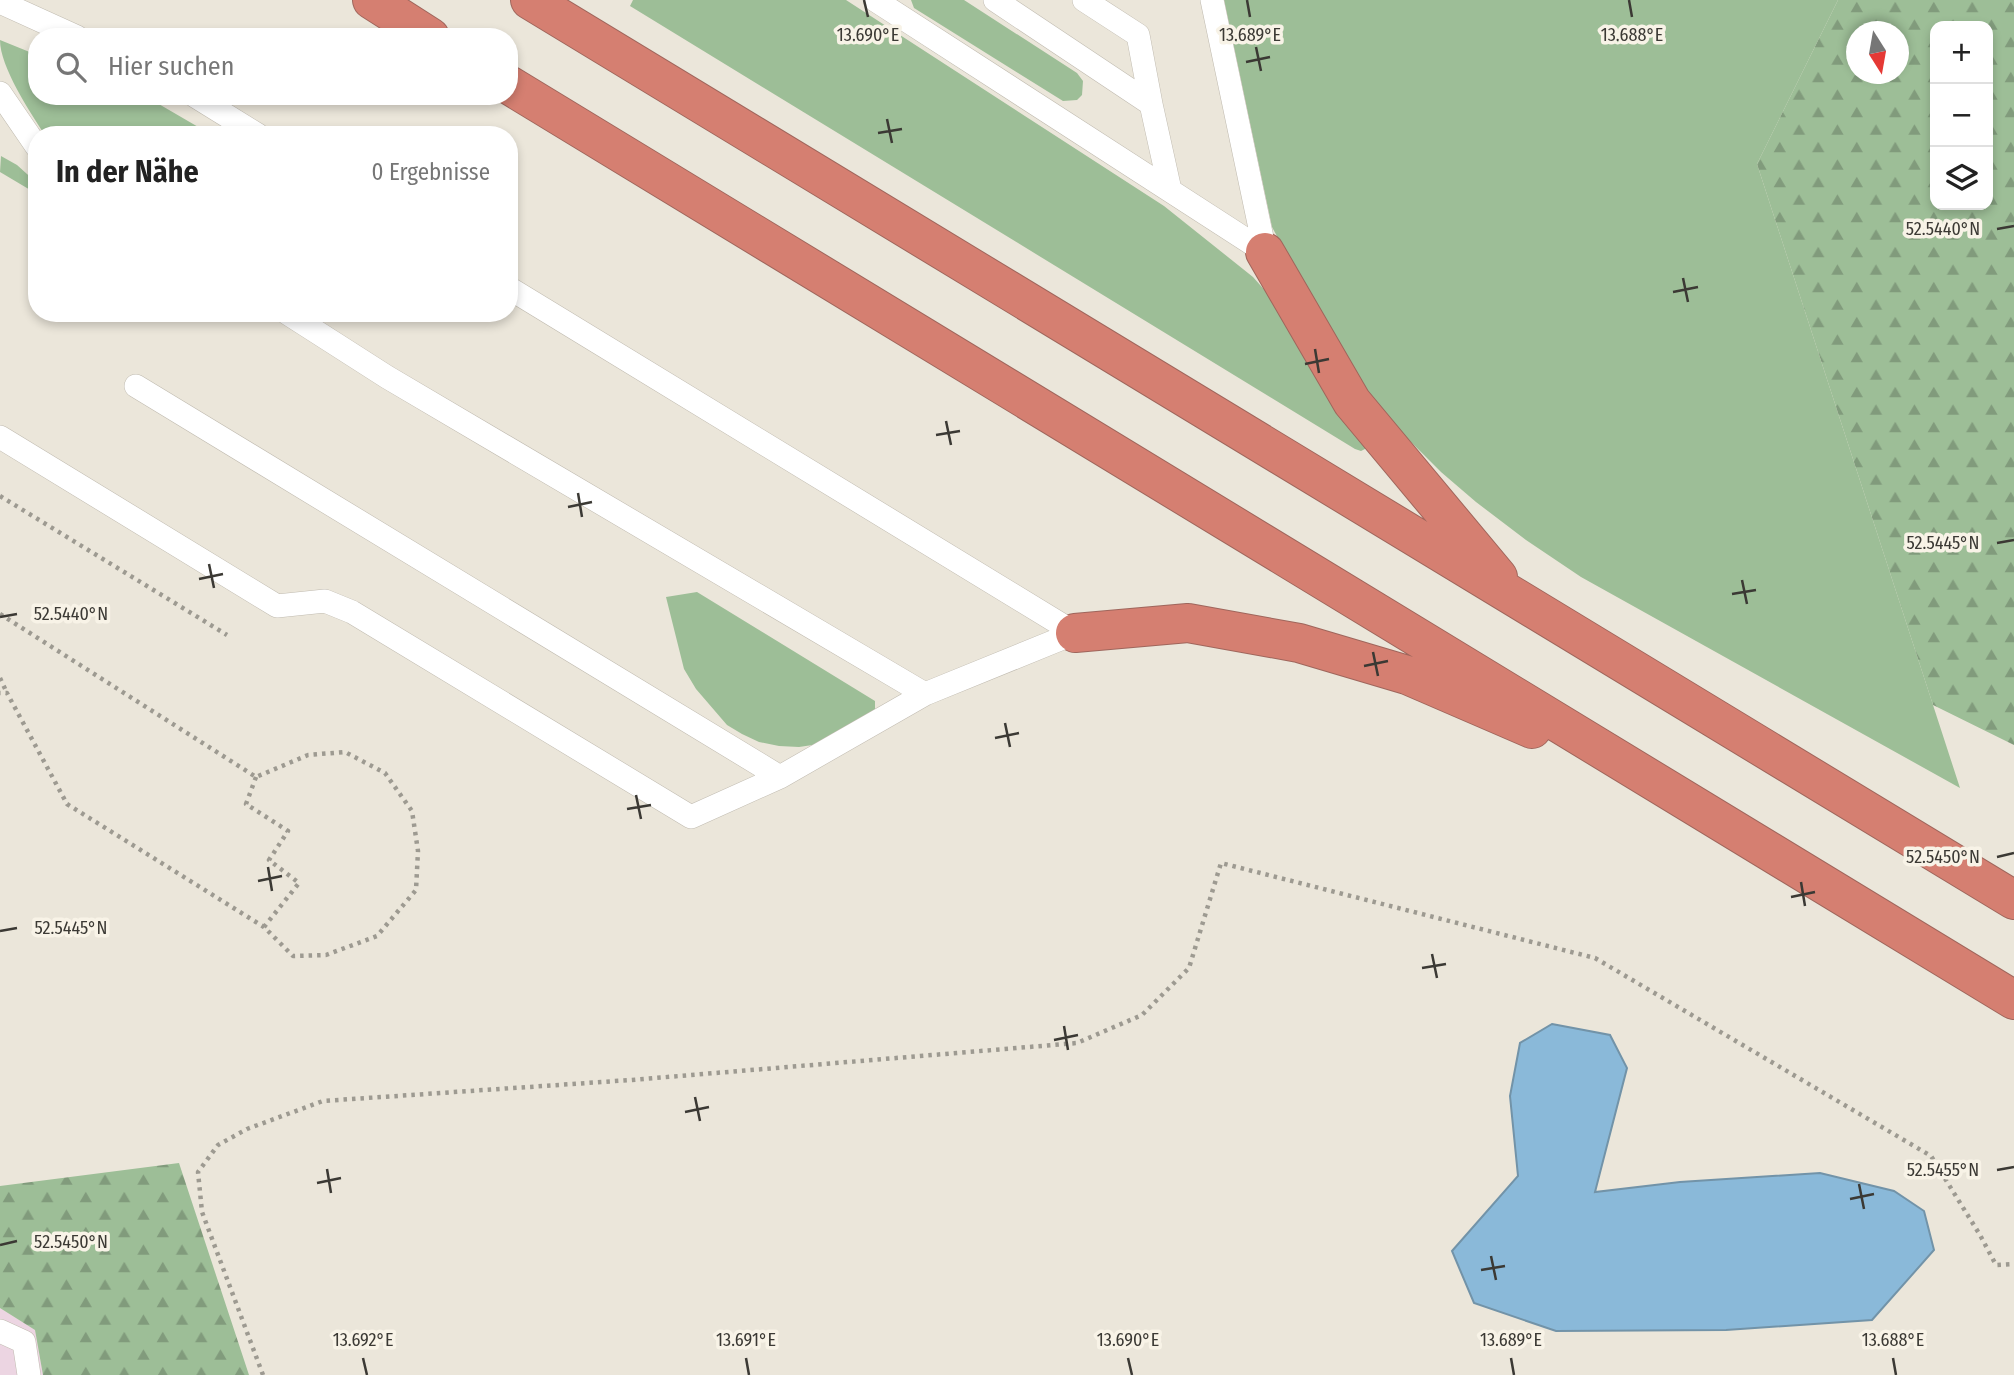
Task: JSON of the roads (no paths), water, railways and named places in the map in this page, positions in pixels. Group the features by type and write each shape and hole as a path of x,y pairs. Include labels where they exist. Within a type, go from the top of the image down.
{"highway":[{"path":"372,0 416,28"},
{"path":"530,0 2014,900"},
{"path":"518,90 2014,1000"},
{"path":"1265,252 1352,402 1517,600"},
{"path":"1075,633 1188,623 1299,643 1407,675 1662,785"}],"lane":[{"path":"875,0 1265,252"},
{"path":"995,0 1151,104"},
{"path":"1084,0 1139,36 1170,190"},
{"path":"1212,0 1265,252"},
{"path":"0,2 57,28"},
{"path":"0,93 28,134"},
{"path":"210,105 243,126"},
{"path":"518,293 1075,633"},
{"path":"301,322 399,384 925,694"},
{"path":"136,386 780,777"},
{"path":"0,437 277,606 326,601 352,612 691,817 780,777 925,694 1075,633"},
{"path":"0,1331 24,1342 29,1375"}],"water":[{"path":"1552,1024 1610,1035 1627,1068 1595,1192 1680,1182 1820,1173 1894,1191 1924,1211 1934,1250 1872,1320 1726,1330 1556,1331 1474,1303 1452,1251 1518,1176 1510,1096 1520,1043"}]}
